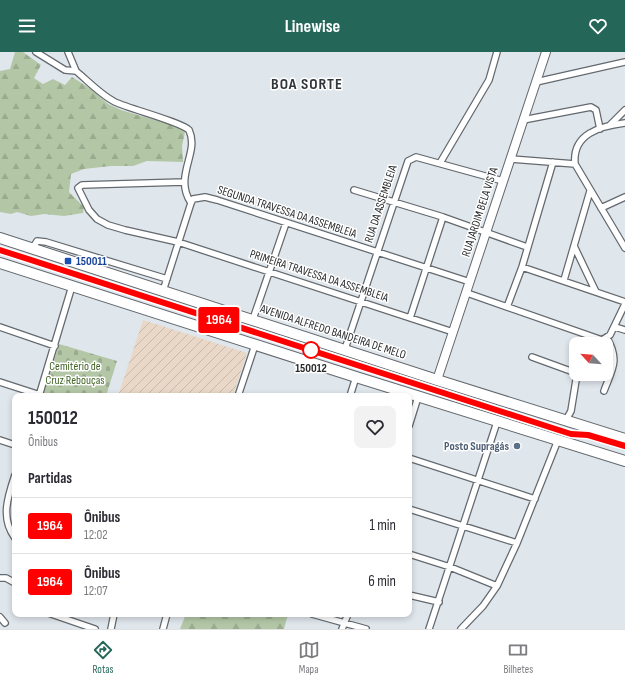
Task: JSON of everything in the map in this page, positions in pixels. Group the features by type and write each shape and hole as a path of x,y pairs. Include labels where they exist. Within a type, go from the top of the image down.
{"highway":[{"name":"AVENIDA ALFREDO BANDEIRA DE MELO","path":"3,242 32,249 253,319 436,380 625,439"},
{"path":"0,262 406,393"},
{"path":"412,395 625,461"}],"main road":[{"name":"RUA JARDIM BELA VISTA","path":"436,380 467,293 546,52"}],"street":[{"path":"36,52 65,70 76,71"},
{"path":"68,52 76,71 114,102 187,128 191,133 192,140 184,182 185,194 191,203 163,291"},
{"path":"440,163 489,80 497,52"},
{"path":"536,82 625,62"},
{"path":"523,120 591,107 596,110 600,129"},
{"path":"610,125 625,110"},
{"path":"625,123 610,125 600,129 580,141 574,153 575,164 625,248"},
{"name":"RUA DA ASSEMBLEIA","path":"345,350 405,166 410,158 416,157 503,181"},
{"path":"511,159 575,164"},
{"path":"507,307 522,267 553,162"},
{"name":"PRIMEIRA TRAVESSA DA ASSEMBLEIA","path":"184,182 82,185 78,188 89,210 97,219 108,225 178,242 453,332"},
{"path":"354,190 443,217 527,247"},
{"path":"564,280 590,191"},
{"name":"SEGUNDA TRAVESSA DA ASSEMBLEIA","path":"191,203 196,198 205,197 470,282"},
{"path":"601,208 625,197"},
{"path":"410,318 443,217"},
{"path":"253,319 286,223"},
{"path":"32,249 37,241 46,242 167,279"},
{"path":"574,246 596,292"},
{"path":"522,267 564,280 625,303 615,327 608,337"},
{"path":"41,393 72,286"},
{"path":"467,293 592,337"},
{"path":"0,327 55,346"},
{"path":"615,327 625,330"},
{"path":"239,393 255,345"},
{"path":"613,351 615,360 613,366"},
{"path":"532,357 569,371"},
{"path":"351,393 356,377"},
{"path":"566,420 570,411 576,381"},
{"path":"604,391 608,381"},
{"path":"0,382 34,393"},
{"path":"412,416 418,397"},
{"path":"429,629 497,422"},
{"path":"0,440 12,444"},
{"path":"461,629 483,606 497,586 517,543 558,440"},
{"path":"412,459 534,499"},
{"path":"12,485 6,512 12,532"},
{"path":"412,510 517,543"},
{"path":"412,555 450,567 497,586"},
{"path":"0,578 6,578 12,581"},
{"path":"412,596 439,602"},
{"path":"0,617 5,623"},
{"path":"61,617 95,629"},
{"path":"110,629 113,617"},
{"path":"163,629 166,617"},
{"path":"320,617 343,626 366,629"}],"shaded area":[{"path":"143,320 247,353 234,393 119,393"}],"green space":[{"path":"15,52 23,52 41,65 34,78 43,84 53,79 65,85 72,77 91,89 108,104 121,110 179,127 185,132 182,146 183,162 147,161 133,166 111,166 84,169 71,174 69,192 84,207 83,213 64,216 44,214 31,216 17,212 11,214 0,212 0,71 10,69"},
{"name":"Cemitério de Cruz Rebouças","path":"59,344 117,361 107,393 44,393"},
{"path":"185,617 287,617 284,629 180,629"}],"bus line":[{"name":"1964","path":"0,250 571,434 588,435 625,446"}],"place":[{"name":"150011","path":"68,261"},
{"name":"150012","path":"311,350"},
{"name":"Posto Supragás","path":"517,446"}],"district":[{"name":"BOA SORTE","path":"307,84"}]}
